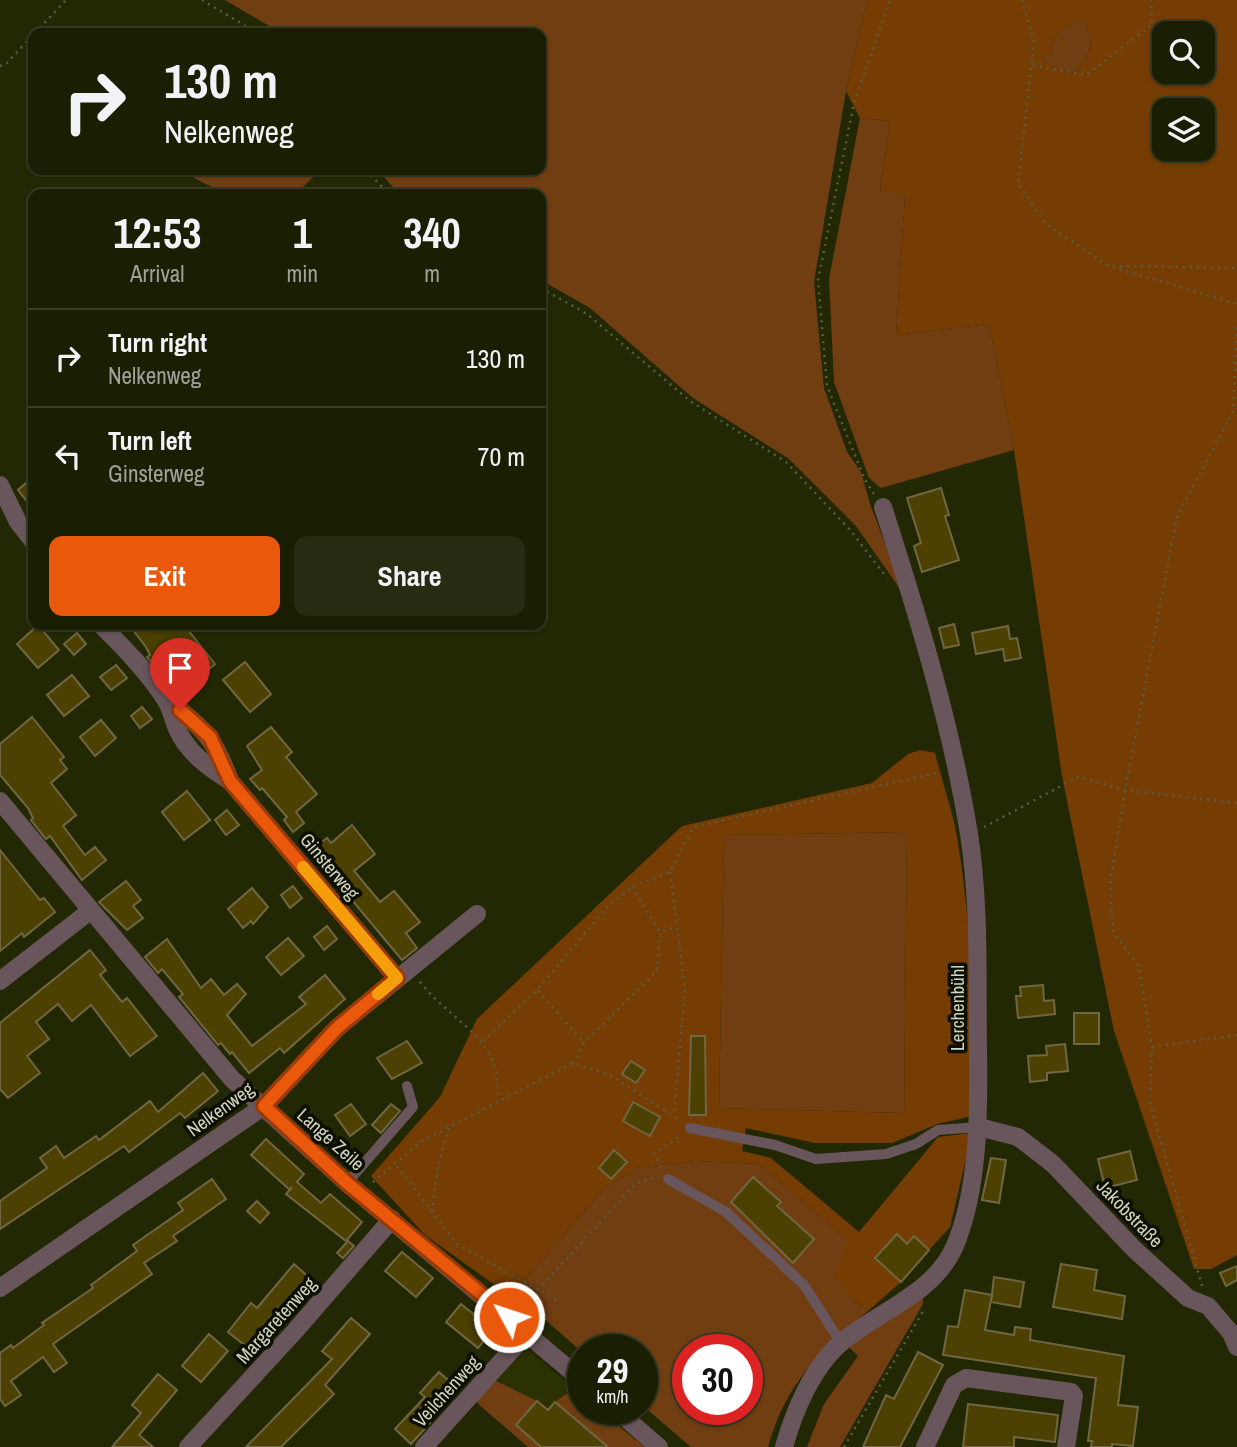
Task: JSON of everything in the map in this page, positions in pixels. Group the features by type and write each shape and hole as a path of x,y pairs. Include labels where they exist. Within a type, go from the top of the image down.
{"street":[{"path":"0,485 18,522 28,535"},
{"name":"Lerchenbühl","path":"784,1447 791,1421 813,1380 841,1343 942,1270 962,1224 979,1127 977,925 969,835 956,769 916,609 883,507"},
{"path":"0,512 18,522"},
{"name":"Ginsterweg","path":"106,630 136,660 167,701 178,732 191,750 207,766 230,781 403,973"},
{"name":"Lange Zeile","path":"0,802 232,1079 353,1187 567,1367"},
{"path":"0,981 90,911"},
{"name":"Nelkenweg","path":"0,1288 264,1106 337,1028 477,914"},
{"name":"Jakobstraße","path":"979,1127 1018,1138 1054,1164 1135,1250 1188,1298 1209,1306 1231,1332 1237,1347"},
{"name":"Margaretenweg","path":"188,1447 295,1331 392,1219"},
{"name":"Veilchenweg","path":"424,1447 527,1333"},
{"path":"925,1447 954,1385 966,1378 1071,1392 1074,1396 1066,1447"},
{"path":"634,1425 659,1447"}],"lane":[{"path":"353,1187 413,1107 407,1086"},
{"path":"690,1128 775,1145 816,1158 886,1154 916,1144 938,1130 979,1127"},
{"path":"668,1179 726,1212 804,1285 841,1343"}],"path":[{"path":"40,28 66,0"},
{"path":"202,0 249,28"},
{"path":"883,507 865,480 827,386 817,280 854,103 890,0"},
{"path":"1022,0 1034,42 1018,184 1046,224 1108,266 1237,304"},
{"path":"1032,64 1086,75 1152,25 1151,0"},
{"path":"0,66 28,40"},
{"path":"371,175 384,189"},
{"path":"1108,266 1237,268"},
{"path":"546,291 587,314 690,401 786,461 851,531 891,584"},
{"path":"1209,1306 1150,1103 1152,1047 1139,967 1114,931 1110,885 1125,790 1178,517 1233,411 1237,325"},
{"path":"674,1114 685,989 670,872 693,827 956,769"},
{"path":"969,835 1078,776 1125,790 1237,803"},
{"path":"484,1041 537,990 608,905 632,887 670,872"},
{"path":"353,1187 397,1165 422,1141 573,1063 584,1043 657,971 660,932 632,887"},
{"path":"660,932 677,926"},
{"path":"403,973 484,1041 499,1078 498,1100"},
{"path":"537,990 584,1043"},
{"path":"1152,1047 1237,1035"},
{"path":"573,1063 610,1075 674,1114 690,1128 654,1154 668,1179"},
{"path":"432,1213 438,1167 449,1126"},
{"path":"397,1165 457,1244 558,1301"},
{"path":"538,1290 636,1183 645,1178 668,1179"},
{"path":"844,1447 930,1297"}],"shaded area":[{"path":"225,0 867,0 846,91 814,282 824,388 847,452 861,472 870,504 905,596 856,526 789,459 693,398 590,308 546,283 546,189 395,189 382,175 546,175 546,28 273,28"},
{"path":"867,0 1237,0 1237,1255 1211,1269 1194,1269 1114,1031 1062,776 1014,450 989,324 896,335 905,195 880,191 890,121 860,118 846,91","holes":["1082,19 1089,35 1088,53 1075,73 1052,68 1041,58 1051,54 1057,36 1070,24"]},
{"path":"1082,18 1090,41 1085,59 1075,73 1052,68 1040,58 1051,54 1054,41 1061,31"},
{"path":"860,118 890,121 880,190 905,195 896,335 989,324 1014,450 881,488 869,478 834,382 829,279"},
{"path":"189,175 315,175 301,189 215,189"},
{"path":"920,750 935,753 957,837 972,976 972,1116 937,1124 892,1143 815,1143 746,1128 742,1151 771,1158 859,1232 938,1137 972,1133 950,1227 929,1250 914,1237 907,1244 897,1235 875,1258 901,1282 868,1311 849,1297 834,1277 848,1240 759,1164 695,1161 636,1168 603,1190 514,1292 506,1293 425,1235 371,1176 440,1097 477,1019 682,826 872,783 908,754","holes":["907,832 904,1113 719,1108 724,835"]},
{"path":"907,832 904,1113 719,1108 724,835"},
{"path":"695,1161 759,1164 848,1240 849,1297 868,1311 806,1370 784,1405 768,1447 691,1447 658,1419 658,1334 567,1334 567,1339 514,1292 603,1190 636,1168"},
{"path":"923,1295 923,1304 840,1447 807,1447 824,1404 858,1356 848,1346"},
{"path":"526,1348 567,1383 567,1425 617,1425 645,1447 528,1447 475,1401"},
{"path":"494,1380 537,1401 516,1425 541,1447 528,1447 475,1401"},
{"path":"567,1393 567,1412 555,1402"},
{"path":"582,1425 617,1425 645,1447 608,1447"}],"building":[{"path":"28,481 28,503 18,490"},
{"path":"941,488 949,515 945,516 959,560 922,572 914,546 921,543 907,498"},
{"path":"954,624 959,645 944,648 939,628"},
{"path":"1008,626 1010,639 1017,638 1021,658 1005,661 1003,649 976,654 972,633"},
{"path":"32,630 42,630 59,650 38,668 17,644"},
{"path":"133,630 188,630 215,664 191,684 170,657 156,668 147,657 150,655"},
{"path":"77,633 86,644 74,655 64,644"},
{"path":"245,662 271,694 250,712 223,680"},
{"path":"116,665 127,678 111,690 100,677"},
{"path":"72,675 89,696 64,716 47,695"},
{"path":"184,681 193,693 184,699 172,690"},
{"path":"142,707 152,719 140,728 131,716"},
{"path":"32,717 64,757 60,760 67,769 51,783 76,815 63,826 85,855 95,847 106,860 82,880 50,836 46,839 31,820 33,818 28,808 0,775 0,744"},
{"path":"101,720 116,738 95,756 80,737"},
{"path":"271,727 292,752 286,757 317,794 296,812 304,823 293,832 284,820 287,817 262,788 260,790 250,779 262,770 247,746"},
{"path":"187,791 210,820 184,840 162,812"},
{"path":"227,810 239,825 226,835 215,820"},
{"path":"352,825 375,854 354,871 380,902 394,891 420,922 406,933 417,948 402,960 311,851 327,838 331,843"},
{"path":"0,850 40,900 44,898 55,912 24,937 22,933 0,951"},
{"path":"126,881 141,900 133,906 143,918 127,930 99,902"},
{"path":"293,886 302,898 290,908 281,895"},
{"path":"252,888 268,907 253,924 251,921 243,928 228,909"},
{"path":"327,926 337,939 324,950 314,937"},
{"path":"288,938 304,956 281,975 266,957"},
{"path":"167,939 201,988 211,979 224,995 237,984 246,994 227,1015 252,1046 306,1004 299,997 325,975 345,999 284,1053 280,1048 249,1073 232,1052 230,1054 221,1043 218,1045 179,997 183,994 162,969 158,973 145,957"},
{"path":"90,950 106,970 100,975 122,1002 127,998 157,1036 130,1056 91,1005 72,1021 58,1004 36,1022 49,1039 27,1056 40,1073 8,1098 0,1089 0,1023"},
{"path":"1043,985 1044,1001 1054,1000 1055,1014 1018,1018 1016,996 1021,996 1020,987"},
{"path":"1074,1013 1099,1013 1099,1044 1074,1044"},
{"path":"691,1036 705,1036 706,1115 689,1115"},
{"path":"407,1041 422,1063 392,1079 377,1058"},
{"path":"1065,1044 1068,1071 1047,1073 1047,1080 1030,1082 1028,1056 1047,1055 1046,1046"},
{"path":"631,1061 645,1070 636,1083 622,1074"},
{"path":"203,1073 218,1091 185,1118 180,1113 129,1152 124,1146 0,1229 0,1201 47,1168 40,1158 56,1146 64,1158 96,1136 99,1140 150,1101 158,1112"},
{"path":"633,1102 660,1117 650,1136 623,1121"},
{"path":"351,1104 366,1124 350,1136 335,1115"},
{"path":"391,1104 400,1111 381,1133 372,1125"},
{"path":"266,1139 304,1174 297,1182 321,1203 330,1194 362,1222 346,1241 286,1194 290,1190 251,1155"},
{"path":"614,1150 627,1162 611,1179 599,1168"},
{"path":"1130,1151 1137,1180 1105,1188 1098,1159"},
{"path":"991,1158 1006,1160 999,1203 982,1200"},
{"path":"753,1177 781,1202 777,1206 814,1239 793,1263 731,1202"},
{"path":"212,1179 226,1199 173,1236 177,1241 144,1263 152,1274 53,1344 67,1363 54,1372 43,1357 11,1381 21,1395 5,1406 0,1399 0,1353 11,1345 13,1348 44,1325 42,1323 93,1288 91,1285 137,1251 133,1245 183,1210 178,1203"},
{"path":"257,1201 269,1213 260,1223 247,1211"},
{"path":"897,1234 907,1244 914,1236 929,1250 901,1282 875,1258"},
{"path":"348,1241 354,1246 343,1258 337,1253"},
{"path":"402,1252 433,1278 416,1297 385,1271"},
{"path":"294,1264 312,1280 284,1311 279,1307 246,1346 228,1332 251,1303 257,1308"},
{"path":"1061,1264 1097,1270 1094,1290 1125,1296 1122,1319 1053,1307"},
{"path":"1237,1266 1237,1280 1226,1286 1220,1273"},
{"path":"994,1277 1024,1282 1020,1307 991,1302"},
{"path":"965,1290 992,1295 985,1330 1014,1335 1015,1327 1031,1329 1030,1340 1124,1356 1118,1405 1138,1407 1133,1446 1112,1444 1112,1447 1091,1447 1092,1441 1088,1441 1096,1378 943,1355 948,1326 958,1327"},
{"path":"461,1304 493,1330 478,1348 446,1322"},
{"path":"351,1318 370,1334 325,1385 334,1394 281,1447 246,1447 332,1359 322,1351"},
{"path":"209,1334 228,1351 201,1382 182,1366"},
{"path":"918,1352 943,1365 900,1447 863,1447 886,1395 894,1399"},
{"path":"439,1372 457,1388 427,1420 430,1423 411,1444 395,1429 425,1397 420,1393"},
{"path":"158,1374 177,1390 139,1435 153,1447 112,1447 141,1413 132,1405"},
{"path":"537,1401 548,1410 555,1402 567,1412 567,1425 582,1425 608,1447 541,1447 516,1425"},
{"path":"968,1404 1058,1415 1055,1442 1014,1437 1014,1447 963,1447"}],"slow traffic":[{"path":"303,867 397,978 378,994"}],"route":[{"path":"180,710 210,737 221,755 230,781 397,978 337,1028 264,1106 347,1183 509,1317"}]}
